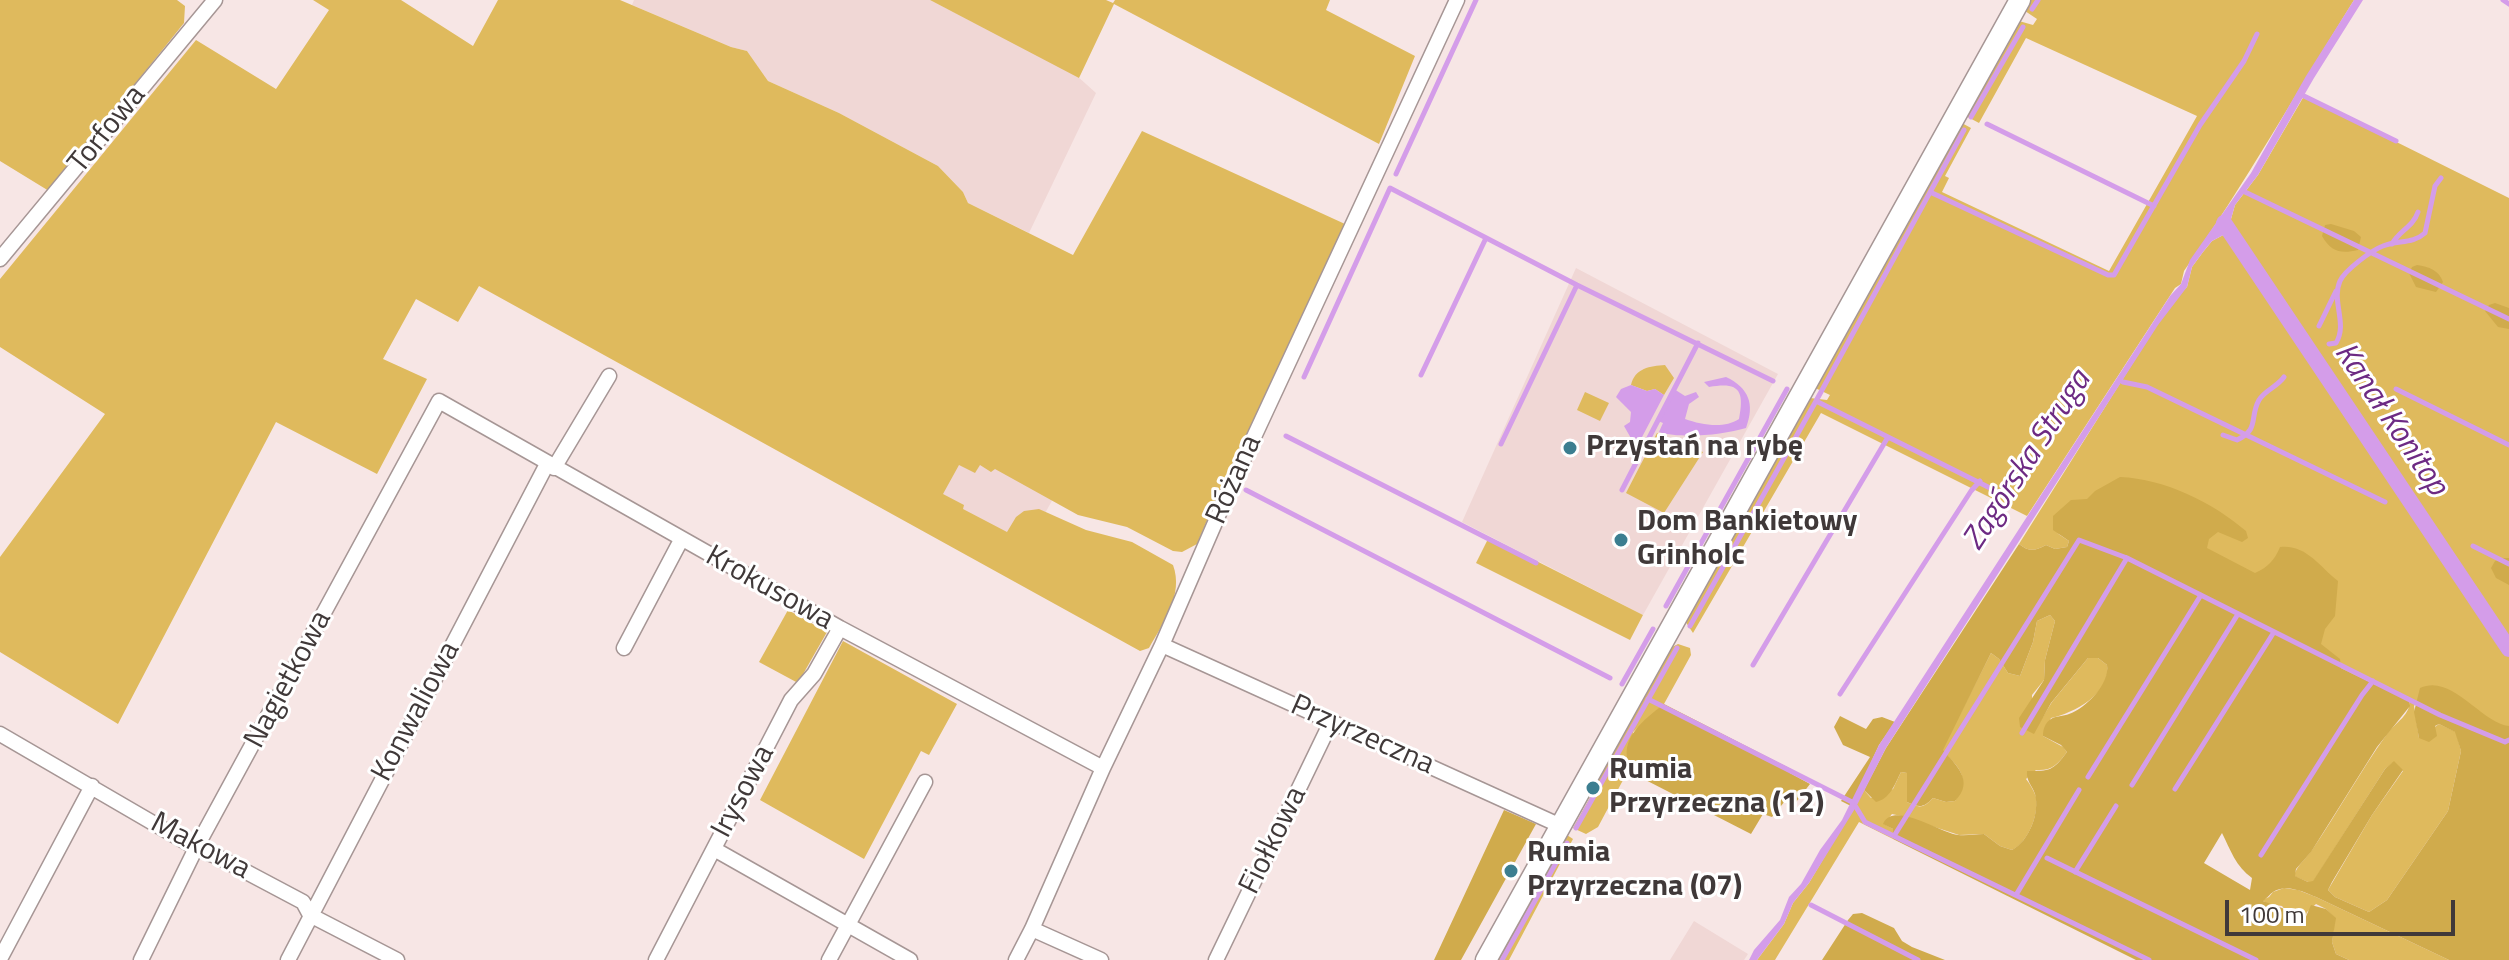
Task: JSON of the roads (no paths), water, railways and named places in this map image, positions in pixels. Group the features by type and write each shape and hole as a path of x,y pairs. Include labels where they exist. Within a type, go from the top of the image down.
{"street":[{"name":"Torfowa","path":"0,259 215,0"},
{"name":"Różana","path":"1016,960 1457,0"},
{"path":"1486,960 2020,0"},
{"name":"Konwaliowa","path":"288,960 551,466 609,376"},
{"name":"Krokusowa","path":"439,401 840,628 1103,768"},
{"name":"Nagietkowa","path":"141,960 196,848 439,401"},
{"path":"624,648 681,540"},
{"name":"Irysowa","path":"656,960 791,700 814,674 840,628"},
{"name":"Przyrzeczna","path":"1162,645 1561,826"},
{"name":"Fiołkowa","path":"1216,960 1331,722"},
{"name":"Makowa","path":"0,734 196,848 303,902 310,915 397,960"},
{"path":"829,960 925,782"},
{"path":"0,959 92,786"},
{"path":"714,849 910,960"},
{"path":"1032,929 1101,960"}],"waterway":[{"path":"1396,174 1476,0"},
{"path":"2032,9 2038,0"},
{"path":"2503,0 2509,4"},
{"path":"1971,117 2023,27"},
{"path":"1930,192 2108,275 2114,275 2200,125 2244,61 2257,34"},
{"path":"2304,96 2396,141"},
{"path":"1987,124 2154,206"},
{"path":"1816,401 1964,130"},
{"path":"2329,344 2336,343 2339,336 2337,296 2340,281 2359,261 2378,248 2415,239 2425,233 2435,186 2441,178"},
{"path":"1304,377 1390,188 1577,285 1773,381"},
{"path":"2245,192 2509,319"},
{"path":"2392,244 2413,222 2418,212"},
{"name":"Kanał Konitop","path":"2224,223 2509,649"},
{"path":"1421,375 1486,238"},
{"path":"1501,444 1577,285"},
{"path":"2319,326 2336,291"},
{"path":"1622,490 1698,343"},
{"path":"2223,435 2237,440 2249,432 2259,400 2284,377"},
{"path":"2123,382 2147,387 2385,502"},
{"path":"1666,606 1787,389"},
{"path":"2396,389 2509,445"},
{"name":"Zagórska Struga","path":"1690,626 1816,401 2010,498"},
{"path":"1286,436 1536,563"},
{"path":"1753,665 1888,437"},
{"name":"Zagórska Struga","path":"1840,694 1980,481"},
{"path":"1246,490 1610,678"},
{"path":"1894,836 2079,540 2127,558 2440,715 2505,742 2509,740"},
{"path":"2473,546 2509,564"},
{"path":"2022,733 2127,558"},
{"path":"2088,777 2201,595"},
{"path":"2132,785 2238,614"},
{"path":"1622,684 1653,629"},
{"path":"2175,789 2274,632"},
{"path":"1576,828 1677,648"},
{"path":"2261,855 2373,681"},
{"path":"1648,699 1852,802"},
{"path":"2016,895 2079,790"},
{"path":"2075,872 2116,806"},
{"path":"1856,807 1865,822 2149,960"},
{"path":"1502,960 1567,843"},
{"path":"2047,858 2256,960"},
{"path":"1811,905 1918,960"}],"place":[{"name":"Przystań na rybę","path":"1570,448"},
{"name":"Dom Bankietowy Grinholc","path":"1621,540"},
{"name":"Rumia Przyrzeczna (12)","path":"1593,788"},
{"name":"Rumia Przyrzeczna (07)","path":"1511,871"}]}
